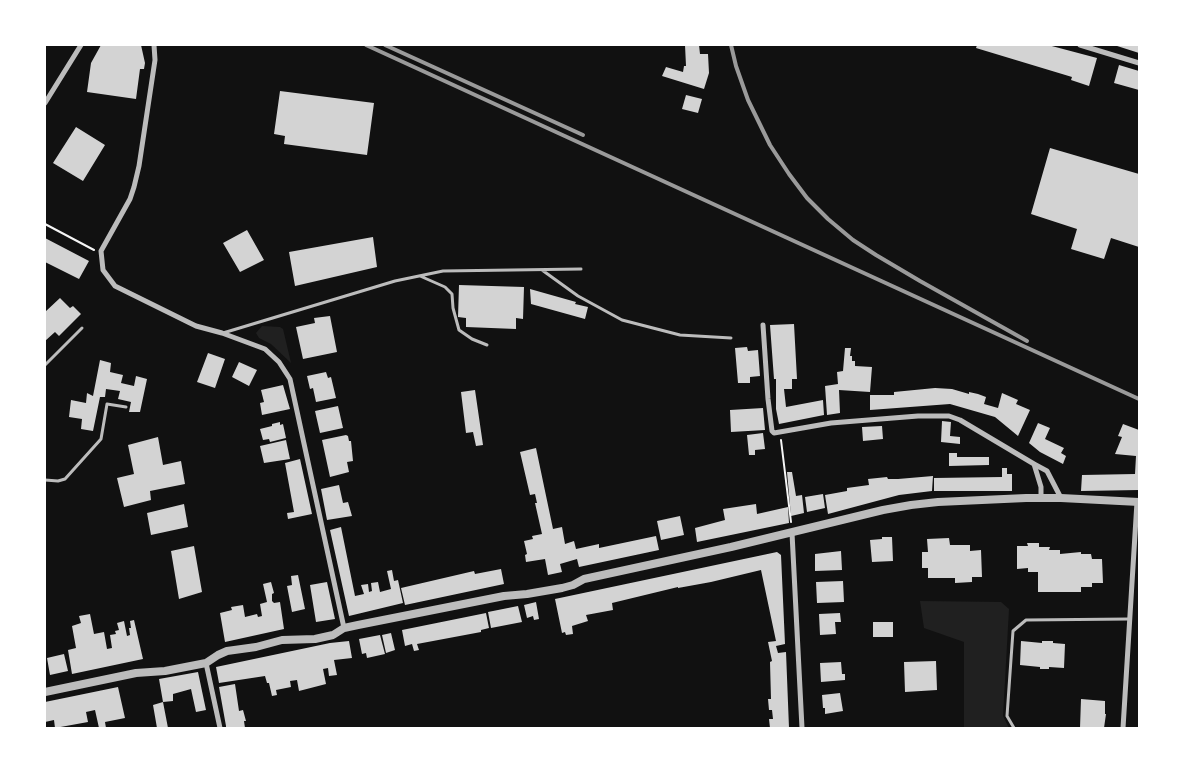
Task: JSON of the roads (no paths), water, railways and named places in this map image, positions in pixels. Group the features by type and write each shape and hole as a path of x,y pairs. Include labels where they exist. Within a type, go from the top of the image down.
{"street":[{"path":"45,103 81,45"},
{"path":"154,45 155,60 139,166 130,199 102,251 104,270 116,286 196,326 222,333 265,349 279,362 290,380 344,628"},
{"path":"1080,45 1139,63"},
{"path":"763,324 772,431 774,433 831,423 918,416 949,416 960,420 1048,471 1061,498"},
{"path":"1034,464 1041,487 1041,498"},
{"path":"45,692 136,673 164,671 206,663 227,651 256,647 282,640 315,639 333,635 344,628 504,596 562,588 584,579 792,533 911,504 1061,498 1138,502 1123,728"},
{"path":"792,533 802,728"},
{"path":"206,663 220,728"}],"lane":[{"path":"541,269 578,296 622,320 680,335 731,338"},
{"path":"222,333 395,281 443,271 581,269"},
{"path":"419,276 445,287 452,294 458,330 472,339 487,345"},
{"path":"45,365 82,328"},
{"path":"45,480 58,481 65,479 101,439 108,404 126,407"},
{"path":"1014,728 1007,716 1013,630 1026,620 1129,619"}],"railway":[{"path":"366,45 1139,399"},
{"path":"385,45 583,135"},
{"path":"731,45 748,100 770,145 807,198 853,240 876,255 1027,341"}]}
